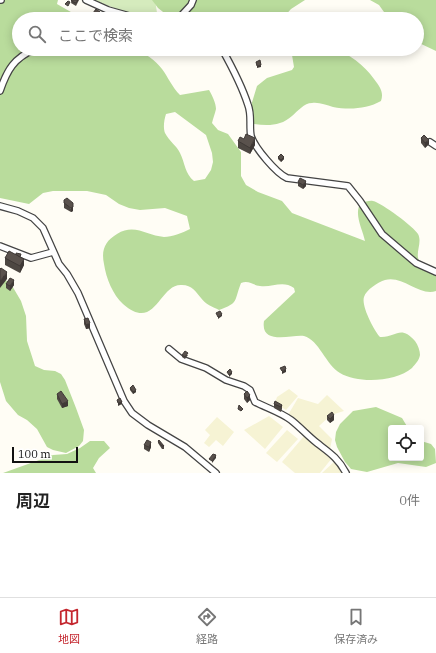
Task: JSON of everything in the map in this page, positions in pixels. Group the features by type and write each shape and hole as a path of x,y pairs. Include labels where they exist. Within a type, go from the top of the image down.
{"street":[{"path":"86,0 112,12"},
{"path":"184,12 193,0"},
{"path":"0,90 6,74 18,59 23,56"},
{"path":"226,56 249,107 251,135 253,141 265,158 277,171 282,176 287,178 348,186 358,198 382,234 416,263 436,272"},
{"path":"430,142 436,146"},
{"path":"0,206 18,211 33,218 43,228 59,264 78,293 124,401 132,413 148,425 185,447 216,473"},
{"path":"0,246 31,258 53,252"},
{"path":"169,350 181,359 206,368 226,380 244,386 250,390 256,402 278,412 290,420 317,443 332,453 341,462 346,473"}],"shaded area":[{"path":"289,389 298,396 286,410 275,403 277,397"},
{"path":"327,395 344,411 331,415 319,426 332,439 330,449 288,415 298,398 318,404"},
{"path":"269,416 283,427 265,449 244,430"},
{"path":"217,417 234,432 223,446 216,440 209,447 204,443 210,435 205,430"},
{"path":"287,430 298,439 277,462 266,453"},
{"path":"305,435 332,458 320,473 295,473 282,462"},
{"path":"336,460 344,473 322,473"}],"green space":[{"path":"0,0 58,0 57,4 71,12 12,12 12,56 147,56 159,66 180,95 209,90 216,107 212,123 218,130 228,134 241,152 241,176 246,185 258,192 282,201 292,213 365,241 359,222 358,212 361,203 367,201 373,201 390,210 415,231 419,238 419,260 427,266 436,269 436,291 424,291 398,280 385,280 376,284 365,294 364,306 380,337 405,333 415,341 420,355 412,368 405,373 387,379 357,379 340,373 309,338 304,336 278,337 267,334 264,329 264,321 295,292 294,288 281,284 264,286 248,282 241,283 235,301 219,310 205,302 191,288 185,285 174,286 150,310 143,313 134,311 119,300 110,286 103,259 105,246 109,240 123,231 135,230 164,237 180,233 190,229 187,216 165,208 140,210 129,208 119,204 106,195 87,191 53,191 43,193 29,204 0,198","holes":["175,112 206,135 212,153 213,162 211,170 205,179 194,181 187,172 179,150 165,133 164,124 166,114"]},
{"path":"94,0 155,0 157,12 124,12"},
{"path":"152,0 305,0 288,12 163,12"},
{"path":"370,0 436,0 436,51 424,45 424,12 384,12 379,5"},
{"path":"292,56 348,56 356,60 366,69 378,85 382,92 381,101 370,106 352,109 309,103 283,122 269,125 254,124 250,117 250,109 257,86 267,78 292,70 294,67"},
{"path":"0,276 11,284 21,301 26,316 27,341 35,366 61,374 65,380 76,408 84,430 83,441 79,446 66,453 47,447 37,429 27,420 18,415 6,401 0,382"},
{"path":"376,407 402,418 406,425 388,425 388,461 424,461 424,442 431,444 435,449 436,463 426,467 398,463 367,472 351,469 345,462 335,440 336,432 340,424 353,411"},
{"path":"90,441 104,441 110,448 99,458 93,468 96,473 3,473 53,455 67,454"}],"building":[{"path":"78,0 76,3 71,1"},
{"path":"68,1 70,2 68,6 65,4"},
{"path":"260,60 261,65 257,66 256,62"},
{"path":"246,134 255,138 250,148 238,141 240,137 244,139"},
{"path":"424,135 429,140 425,143 421,138"},
{"path":"281,154 284,157 281,160 278,157"},
{"path":"300,178 306,181 303,185 298,182"},
{"path":"67,198 73,203 73,207 71,208 64,203 64,200"},
{"path":"9,251 24,259 20,266 5,258"},
{"path":"1,268 7,272 0,281 0,269"},
{"path":"10,278 14,280 10,286 6,284"},
{"path":"220,311 222,314 218,317 216,313"},
{"path":"88,318 90,323 86,325 84,319"},
{"path":"185,351 188,353 185,357 182,355"},
{"path":"285,366 286,369 282,371 280,368"},
{"path":"230,369 232,372 229,375 227,372"},
{"path":"133,385 136,390 133,392 130,388"},
{"path":"61,391 68,401 62,404 57,394"},
{"path":"247,391 250,395 247,398 244,394"},
{"path":"120,398 122,402 118,403 117,400"},
{"path":"275,401 282,405 281,407 274,404"},
{"path":"239,405 243,409 241,411 238,409"},
{"path":"332,412 334,415 330,419 327,416"},
{"path":"147,440 151,442 149,447 144,445"},
{"path":"159,440 164,446 162,446 158,441"},
{"path":"213,454 216,455 212,461 209,459"}]}
